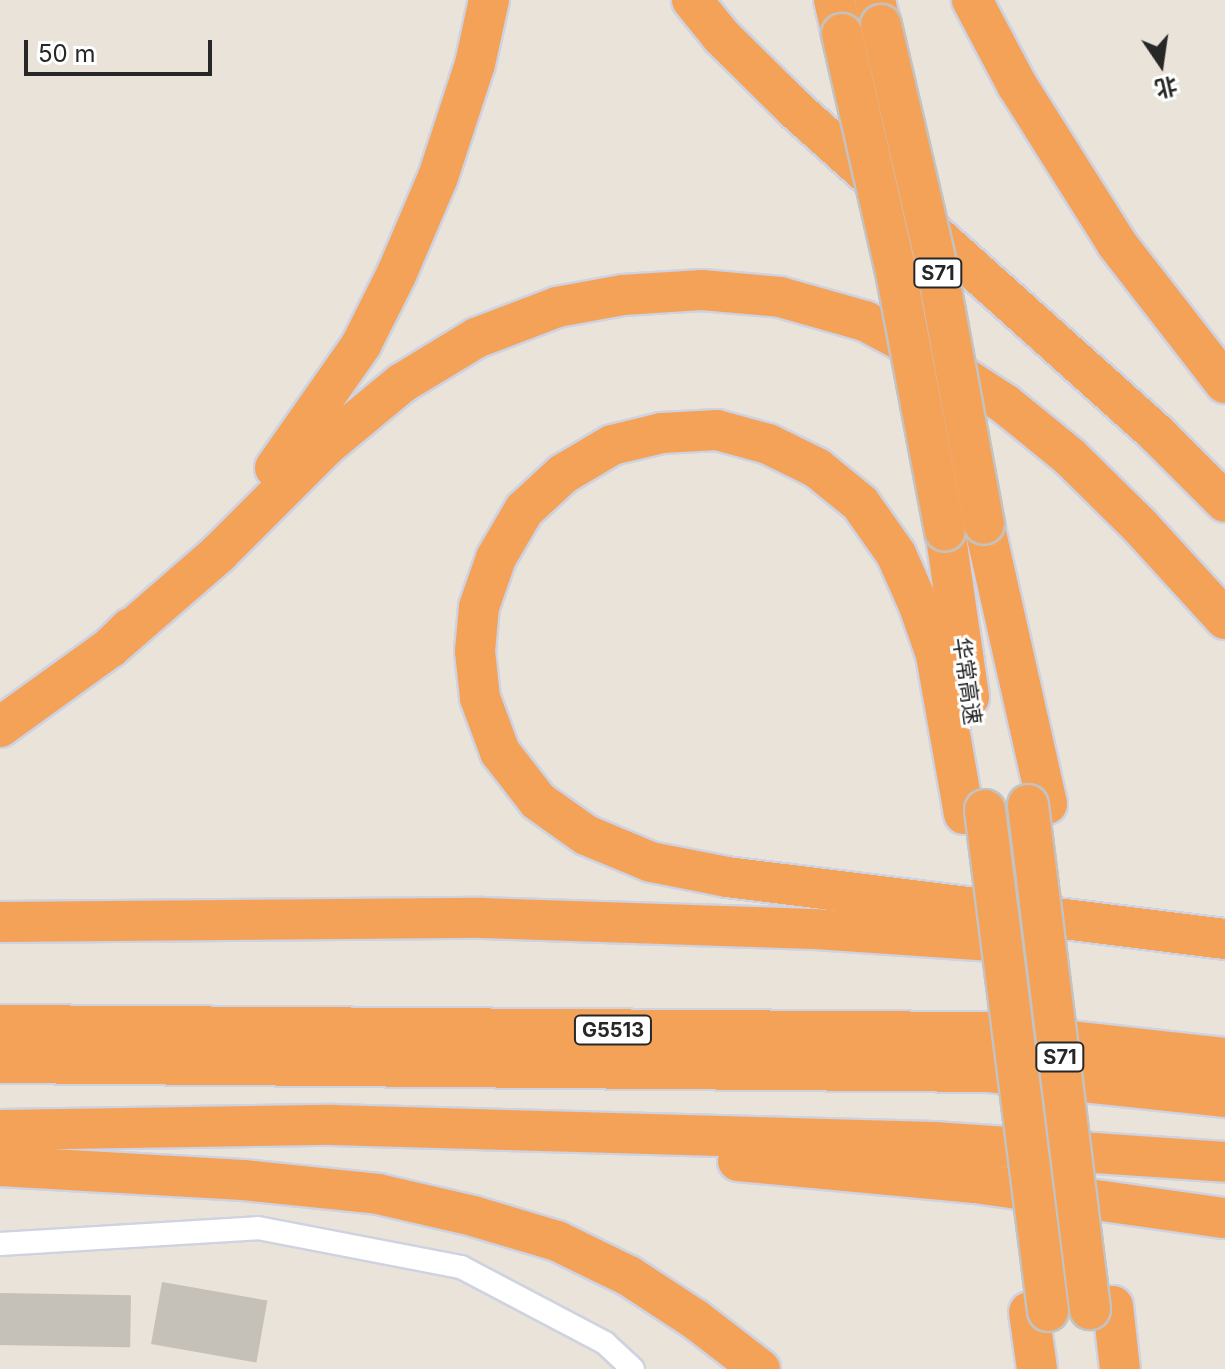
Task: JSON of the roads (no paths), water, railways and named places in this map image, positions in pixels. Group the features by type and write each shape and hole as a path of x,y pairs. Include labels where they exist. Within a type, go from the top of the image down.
{"highway":[{"path":"111,647 207,551 253,497 316,413 361,345 397,273 438,177 475,64 489,0"},
{"path":"692,0 721,36 796,110 1159,436 1225,502"},
{"path":"972,0 1017,85 1117,244 1225,383"},
{"name":"S71","path":"878,12 937,268 1038,804 1090,1103 1101,1307"},
{"name":"华常高速","path":"838,17 897,277 945,530 974,812 1038,1312 1053,1369"},
{"path":"0,727 111,647 219,553 327,445 402,383 476,338 557,307 623,295 702,290 780,297 865,321 937,360 1005,404 1070,457 1140,526 1225,619"},
{"path":"974,812 936,655 896,554 860,503 817,468 768,444 717,430 662,433 612,445 563,474 524,510 496,558 479,607 475,651 480,698 500,752 538,801 586,835 651,862 727,877 1225,939"},
{"path":"0,922 482,918 814,929 1225,960"},
{"name":"G5513","path":"0,1025 989,1032 1225,1058"},
{"name":"G5513","path":"0,1063 987,1072 1225,1097"},
{"path":"0,1130 332,1125 934,1142 1225,1162"},
{"path":"332,1125 975,1183 1225,1218"},
{"path":"0,1166 273,1183 378,1194 473,1216 557,1241 629,1276 695,1319 760,1369"},
{"path":"1094,1369 1101,1307"},
{"path":"1101,1307 1120,1369"},
{"path":"1037,1369 1038,1312"}],"street":[{"path":"0,1244 258,1228 461,1267 605,1343 633,1369"}]}
